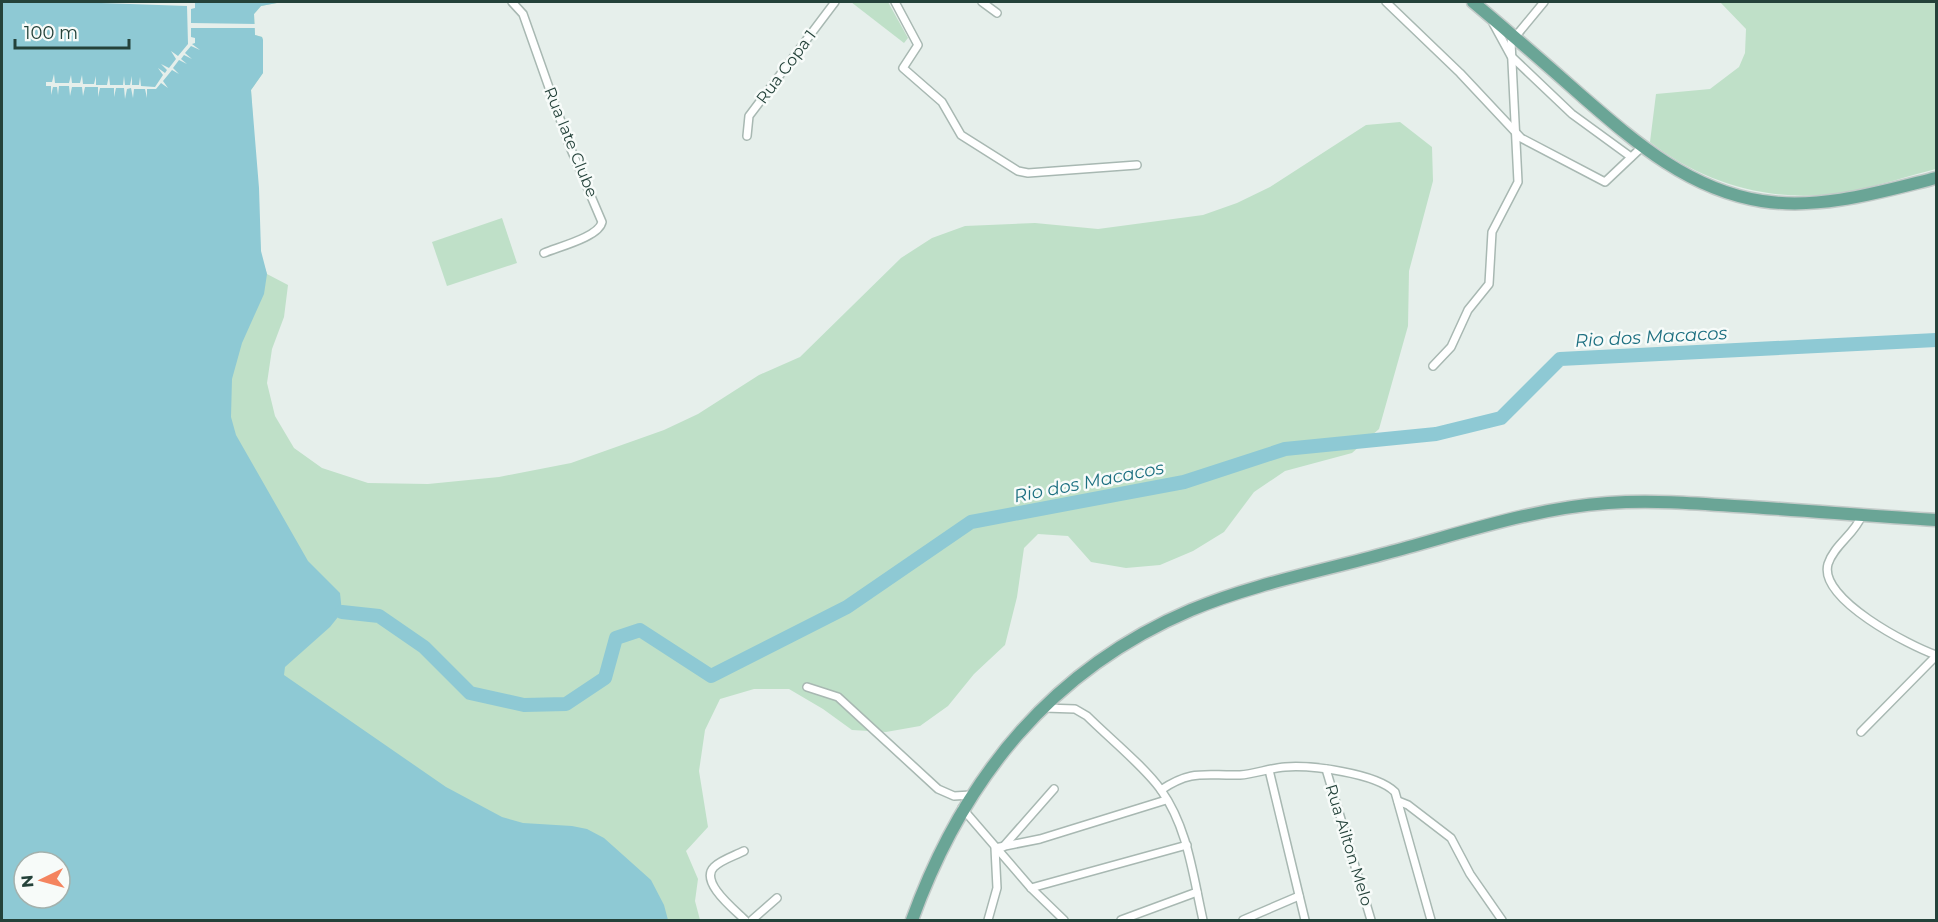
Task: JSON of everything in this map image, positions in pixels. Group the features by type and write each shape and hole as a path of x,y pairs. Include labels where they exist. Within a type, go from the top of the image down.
{"main road":[{"path":"1473,2 1642,147 1698,181 1732,194 1761,201 1803,202 1844,199 1936,178"},
{"path":"912,921 930,871 962,808 1017,735 1090,667 1128,642 1192,610 1252,590 1535,514 1584,505 1650,502 1936,520"}],"street":[{"name":"Rua Iate Clube","path":"512,2 523,14 570,147 602,222 600,229 591,235 544,253"},
{"name":"Rua Copa 1","path":"747,136 749,116 835,2"},
{"path":"895,2 918,45 903,68 942,102 961,135 1018,171 1028,173 1137,165"},
{"path":"982,2 997,13"},
{"path":"1386,2 1417,29 1526,142 1605,182 1642,147"},
{"path":"1433,366 1451,347 1468,309 1489,284 1492,232 1519,176 1514,130 1511,56 1513,37 1544,2"},
{"path":"1488,14 1511,56 1572,114 1631,157"},
{"path":"1861,732 1936,656 1855,612 1842,599 1829,575 1830,560 1854,531 1862,515"},
{"path":"807,687 838,697 938,789 954,796 971,795"},
{"path":"1045,708 1075,709 1087,716 1161,790 1180,825 1187,845 1203,921"},
{"name":"Rua Ailton Melo","path":"1161,790 1190,775 1241,775 1296,767 1326,769 1383,783 1395,792 1398,801 1408,805 1451,838 1470,874 1502,921"},
{"name":"Rua Ailton Melo","path":"1326,769 1371,921"},
{"path":"1269,770 1305,921"},
{"path":"988,921 997,888 999,847 1054,789"},
{"path":"999,847 1040,839 1166,800"},
{"path":"1398,801 1431,921"},
{"path":"962,808 999,847 1031,888 1064,921"},
{"path":"1031,888 1187,845"},
{"path":"744,852 716,865 710,871 710,878 714,889 745,921"},
{"path":"1121,921 1197,892"},
{"path":"1243,921 1299,896"},
{"path":"752,921 777,898"}],"green space":[{"path":"244,2 282,2 261,6 254,14 255,35 262,37 263,40 263,73 251,90 261,256 267,274 288,285 284,317 272,349 267,383 275,416 294,448 322,468 368,483 428,484 499,477 571,463 664,430 698,414 759,375 800,357 901,258 932,238 965,226 1035,223 1098,229 1203,215 1237,203 1270,187 1366,125 1400,122 1432,147 1433,181 1409,271 1408,326 1379,429 1352,453 1285,471 1254,492 1224,532 1193,551 1160,565 1126,568 1091,562 1068,536 1038,534 1024,548 1017,597 1005,645 974,674 948,706 920,726 886,732 852,730 789,689 754,689 720,699 705,730 699,771 708,827 686,851 698,879 695,901 700,920 502,920 121,670 222,439"},
{"path":"851,2 888,2 908,38 904,43"},
{"path":"1720,2 1936,2 1936,169 1852,191 1825,195 1772,194 1746,189 1696,171 1672,158 1650,142 1656,94 1710,89 1739,67 1745,53 1746,29"},
{"path":"502,218 517,263 447,286 432,242"}],"water":[{"path":"2,2 282,2 261,6 254,14 255,35 262,37 263,40 263,73 251,90 259,188 261,251 267,274 264,294 242,343 232,379 231,417 236,435 308,561 340,593 342,612 330,627 285,667 284,675 446,787 502,817 523,823 587,829 604,838 651,880 664,905 668,920 2,920"}],"pier":[{"path":"73,2 195,2 195,8 191,9 191,23 256,24 256,28 191,28 191,37 195,38 195,43 192,44 200,50 191,46 185,53 192,59 184,55 181,59 187,64 179,60 173,68 179,74 172,70 163,81 168,88 161,83 156,89 147,89 147,98 145,89 134,89 133,98 131,88 127,89 125,99 124,88 116,88 114,97 114,88 100,88 98,97 98,87 85,87 83,96 82,87 72,87 70,96 69,86 59,86 58,95 57,87 53,87 51,95 51,86 46,86 46,82 52,82 54,74 55,83 69,83 71,75 72,83 80,83 82,75 83,84 94,84 96,76 96,85 107,85 109,75 110,85 123,85 124,76 125,85 130,85 132,76 132,85 139,85 140,77 141,86 155,87 163,75 158,68 165,73 167,70 161,64 169,68 176,59 171,51 178,56 188,44 187,6"}],"waterway":[{"name":"Rio dos Macacos","path":"342,612 379,616 424,647 470,693 524,705 566,704 605,678 616,638 640,630 711,676 847,607 971,522 1184,482 1285,449 1436,434 1501,418 1560,359 1936,340"}]}
